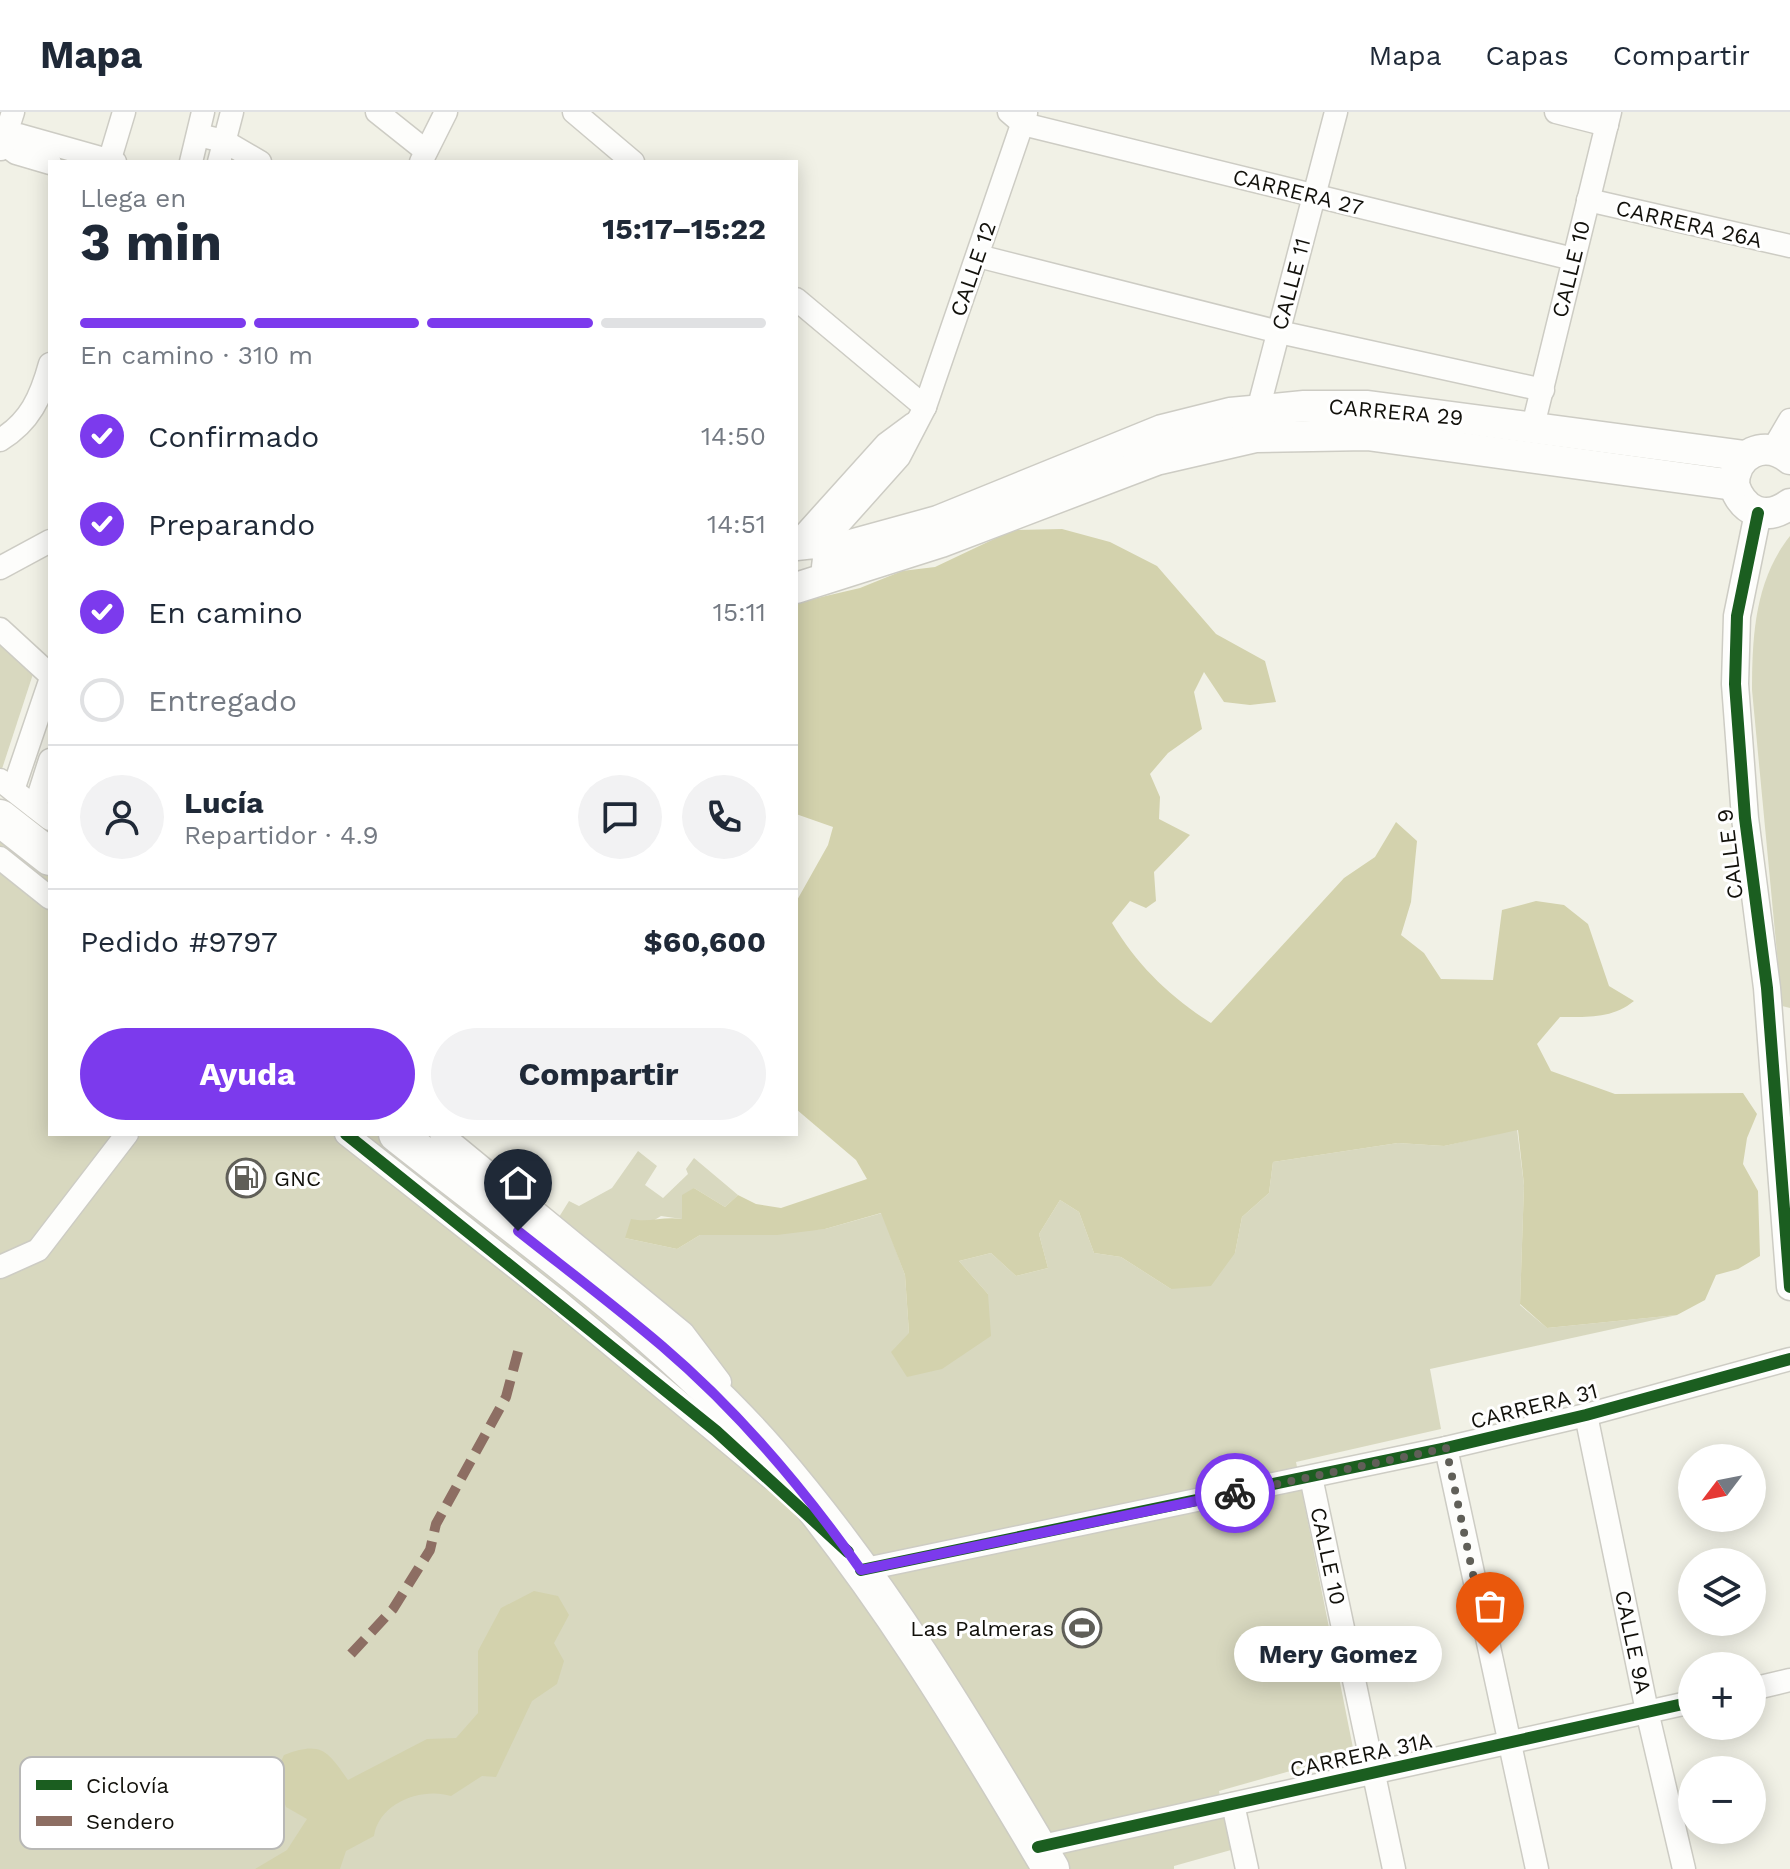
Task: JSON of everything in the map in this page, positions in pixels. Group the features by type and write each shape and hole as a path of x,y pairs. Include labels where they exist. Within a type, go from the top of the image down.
{"highway":[{"path":"4,796 48,854"},
{"path":"399,1136 663,1347 767,1451 855,1561 961,1721 1044,1858"}],"main road":[{"name":"CARRERA 29","path":"810,558 938,521 1162,430 1230,413 1368,406 1780,453"},
{"name":"CARRERA 29","path":"810,558 941,542 1156,460 1256,437 1367,435 1734,485"},
{"path":"1780,453 1736,469 1734,485 1746,507 1758,513 1770,514 1790,504"}],"street":[{"path":"1,146 13,112"},
{"path":"111,160 124,112"},
{"path":"192,160 203,112"},
{"path":"222,152 232,112"},
{"path":"377,112 423,157 446,112"},
{"path":"574,112 631,160"},
{"name":"CALLE 11","path":"1258,410 1336,112"},
{"path":"1556,112 1608,118"},
{"name":"CARRERA 27","path":"1020,116 1315,196 1573,259"},
{"name":"CALLE 12","path":"810,558 899,457 920,415 978,256 1020,116"},
{"name":"CALLE 10","path":"1533,426 1608,118"},
{"path":"1,146 19,135 107,160"},
{"path":"198,135 222,152 252,160"},
{"path":"1,146 48,162"},
{"name":"CARRERA 26A","path":"1588,200 1790,246"},
{"path":"978,256 1279,332 1543,390"},
{"path":"798,301 920,415"},
{"path":"0,440 24,421 37,404 48,370"},
{"path":"1780,453 1790,420"},
{"name":"CALLE 9","path":"1758,513 1737,616 1735,684 1745,818 1767,988 1790,1287"},
{"path":"0,568 48,542"},
{"path":"0,629 48,673"},
{"path":"48,686 4,796 42,813 48,773"},
{"path":"0,858 48,896"},
{"path":"0,1267 38,1250 125,1136"},
{"path":"348,1136 716,1431 855,1561"},
{"path":"443,1136 683,1333 795,1484"},
{"name":"CARRERA 31","path":"855,1561 1311,1477 1446,1448 1586,1415 1790,1359"},
{"name":"CALLE 9A","path":"1586,1415 1647,1711 1684,1869"},
{"path":"1446,1448 1537,1869"},
{"name":"CALLE 10","path":"1311,1477 1394,1869"},
{"path":"1766,1686 1790,1680"},
{"name":"CARRERA 31A","path":"1044,1858 1233,1804 1678,1705"},
{"path":"1233,1804 1247,1869"}],"green space":[{"path":"1062,529 1110,542 1157,566 1216,634 1265,661 1276,702 1250,705 1224,702 1204,672 1194,692 1202,729 1168,753 1150,774 1160,797 1159,819 1190,835 1154,872 1156,901 1146,908 1130,901 1112,923 1132,953 1156,979 1211,1023 1344,878 1375,857 1396,822 1417,841 1411,902 1401,935 1424,953 1441,979 1493,980 1502,910 1536,901 1564,905 1588,924 1609,986 1634,1001 1608,1014 1560,1017 1537,1044 1551,1071 1615,1094 1743,1093 1757,1114 1747,1138 1743,1164 1758,1191 1760,1256 1738,1269 1716,1275 1705,1300 1677,1315 1547,1328 1520,1304 1524,1185 1518,1130 1444,1146 1398,1143 1273,1162 1269,1193 1242,1217 1235,1253 1211,1286 1171,1289 1121,1257 1094,1253 1079,1212 1060,1200 1039,1234 1048,1268 1016,1276 991,1253 959,1261 988,1294 991,1336 942,1369 907,1377 891,1352 909,1333 905,1275 881,1213 825,1229 777,1235 700,1235 677,1249 625,1238 631,1219 682,1219 682,1195 694,1188 725,1207 738,1195 756,1204 781,1208 867,1179 856,1160 798,1111 798,898 828,845 833,827 798,815 798,603 860,588 902,571 935,567 1013,530"},
{"path":"1790,536 1790,1008 1782,1006 1752,690 1758,609 1769,571"},
{"path":"0,639 34,671 0,775"},
{"path":"0,817 48,855 48,1136 403,1136 541,1246 569,1201 579,1206 612,1188 638,1151 657,1166 645,1185 663,1198 688,1174 686,1169 694,1158 738,1195 725,1207 694,1188 682,1219 661,1216 625,1238 677,1249 700,1235 825,1229 882,1213 905,1275 909,1333 988,1294 959,1261 991,1253 1016,1276 1048,1268 1039,1234 1060,1200 1079,1212 1094,1253 1121,1257 1171,1289 1235,1253 1242,1217 1269,1193 1273,1162 1398,1143 1444,1146 1517,1129 1524,1185 1520,1305 1547,1328 1677,1315 1430,1369 1441,1429 1296,1462 1354,1753 1219,1791 1231,1850 1174,1866 1174,1869 0,1869"},
{"path":"534,1591 558,1596 569,1615 554,1643 564,1661 557,1684 532,1701 496,1777 482,1776 451,1796 416,1796 393,1806 384,1814 374,1836 346,1851 340,1869 255,1869 287,1850 307,1819 286,1807 284,1755 307,1749 322,1751 348,1780 427,1739 456,1738 478,1713 478,1651 501,1608"}],"marked path":[{"path":"351,1654 393,1609 430,1550 436,1524 506,1397 519,1348"}],"cycle path":[{"path":"1758,513 1737,616 1735,684 1745,818 1767,988 1790,1287"},
{"path":"348,1136 716,1431 848,1552"},
{"path":"861,1570 1446,1448 1586,1415 1790,1359"},
{"path":"1038,1847 1678,1705"}],"way so far":[{"path":"1235,1493 1446,1448 1490,1654"}],"place":[{"name":"GNC","path":"246,1178"},
{"name":"Las Palmeras","path":"1082,1628"},
{"name":"Mery Gomez","path":"1490,1654"}],"route":[{"path":"518,1231 663,1347 714,1397 767,1451 832,1529 861,1570 1235,1493"}]}
